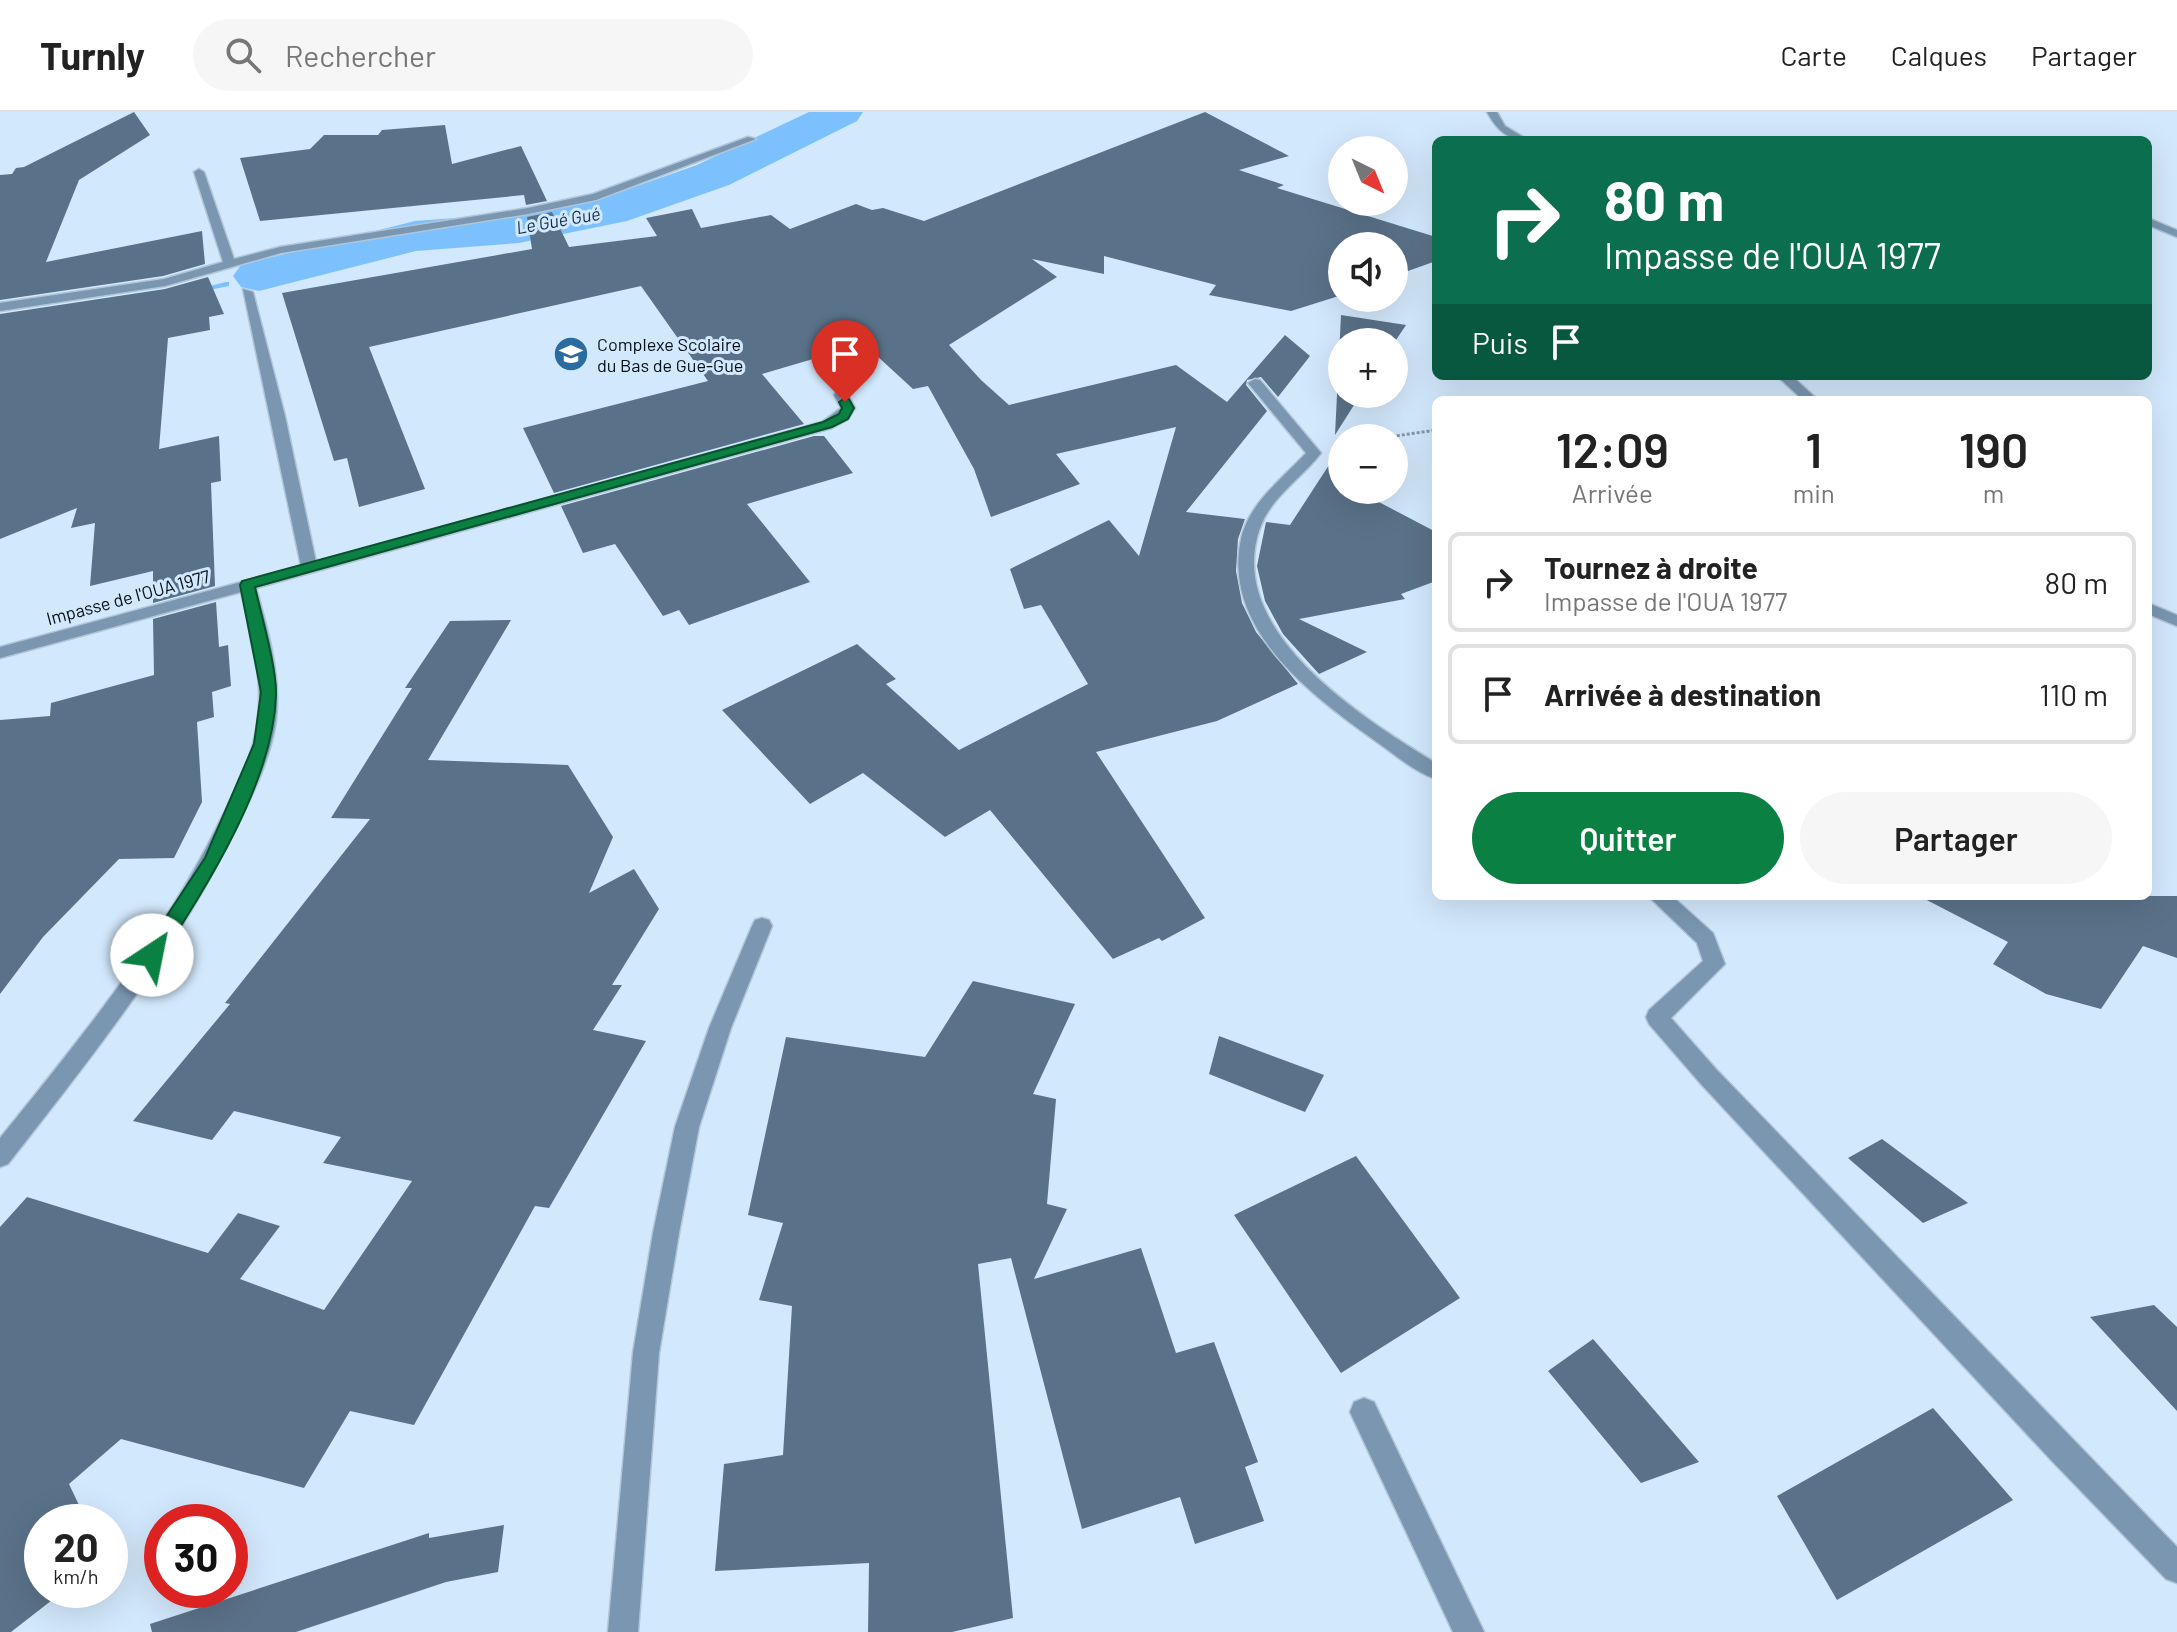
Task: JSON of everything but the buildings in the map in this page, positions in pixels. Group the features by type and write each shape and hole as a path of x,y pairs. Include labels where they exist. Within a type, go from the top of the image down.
{"street":[{"path":"1492,112 1501,128 1516,136"},
{"path":"0,307 165,282 280,250 528,211 596,197 751,139"},
{"path":"199,172 230,266"},
{"path":"2152,223 2177,234"},
{"path":"247,292 278,416 309,567"},
{"path":"1788,380 1806,396"},
{"path":"1255,383 1314,453 1263,509 1252,527 1248,576 1263,626 1290,660 1363,723 1432,769"},
{"name":"Impasse de l'OUA 1977","path":"0,653 827,425 843,416 848,408 841,395"},
{"path":"0,1156 111,1012 189,900 213,860 248,782 262,744 269,692 247,585"},
{"path":"2152,610 2177,621"},
{"path":"1662,900 1706,939 1714,964 1657,1017 1719,1088 2061,1450 2177,1568"},
{"path":"623,1632 646,1353 672,1203 687,1127 720,1028 762,926"},
{"path":"1364,1412 1469,1632"}],"path":[{"path":"1408,434 1432,431"}],"waterway":[{"name":"Le Gué Gué","path":"259,276 415,236 519,228 610,211 713,175 842,112"},
{"name":"Le Gué Gué","path":"194,291 226,284"}],"place":[{"name":"Complexe Scolaire du Bas de Gue-Gue","path":"571,354"}],"route":[{"path":"152,955 213,860 262,744 269,692 247,585 827,425 843,416 848,408 845,402"}]}
